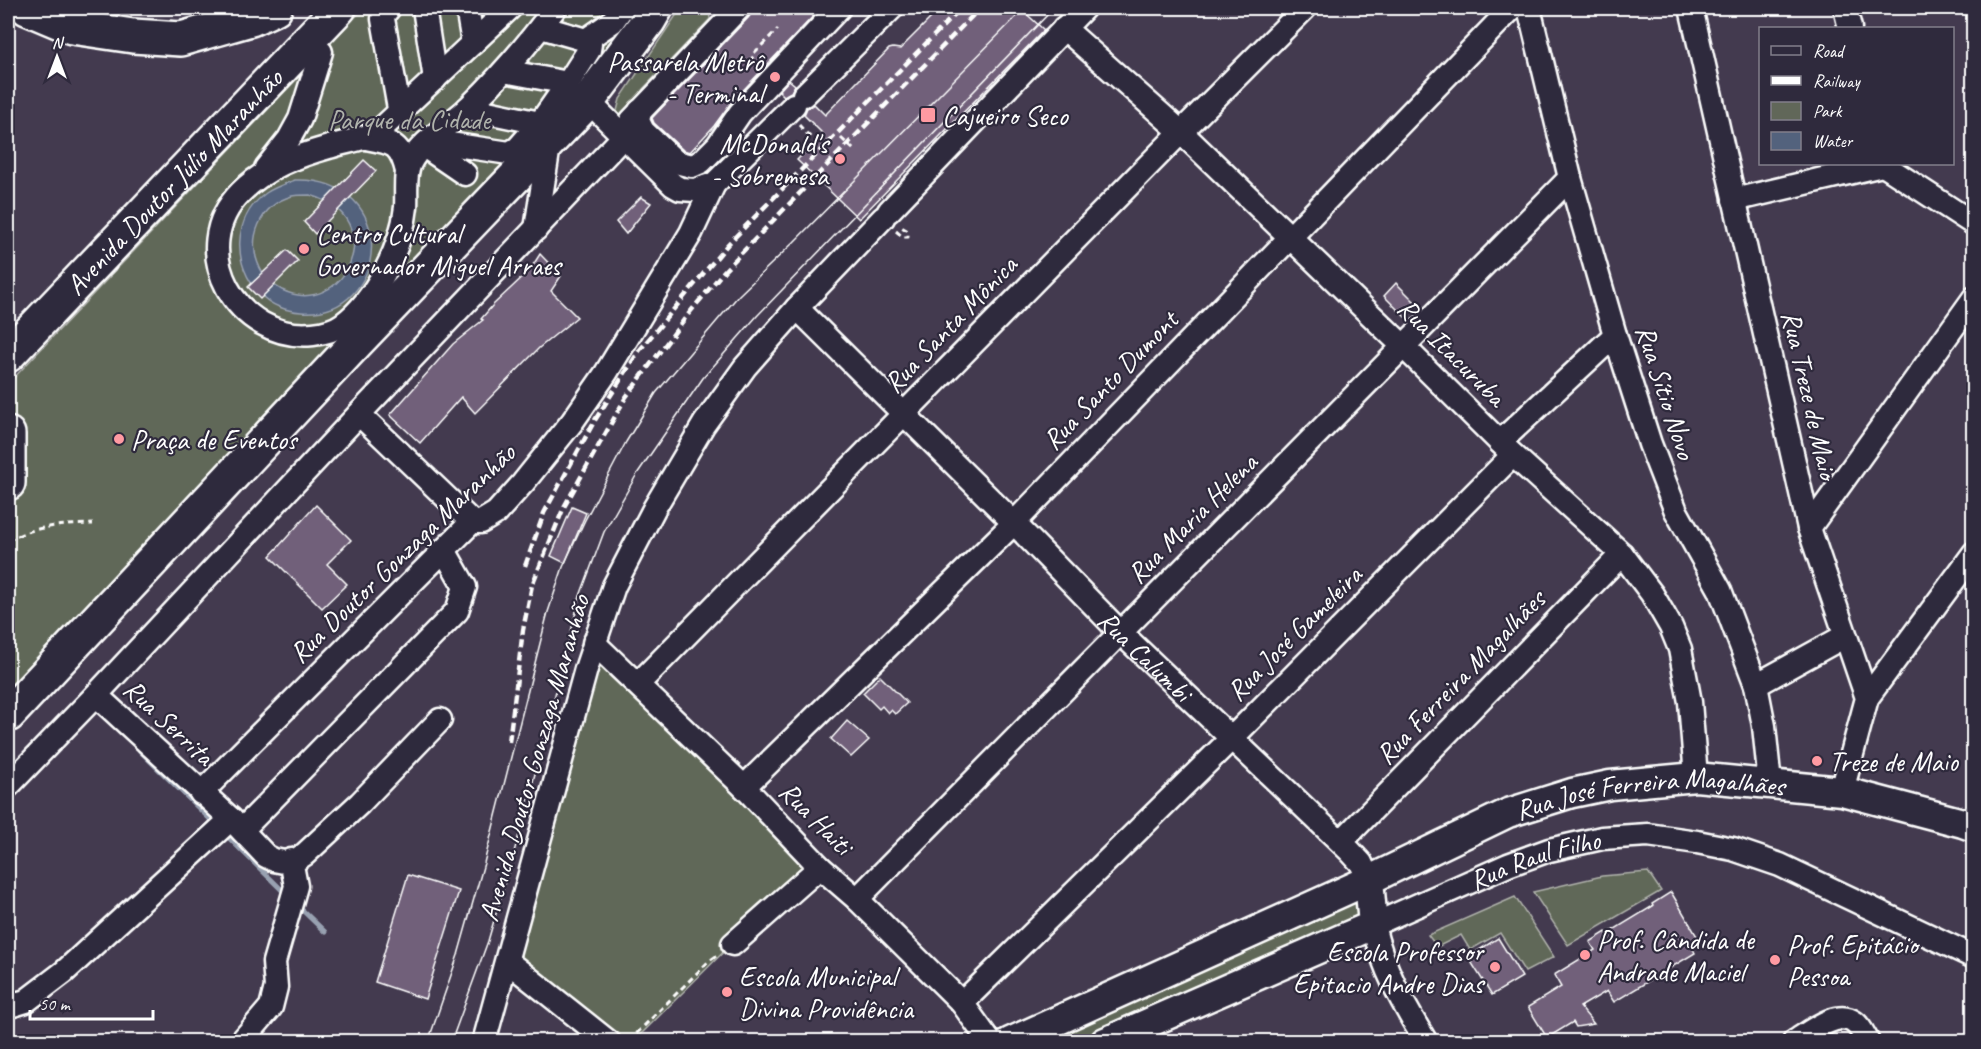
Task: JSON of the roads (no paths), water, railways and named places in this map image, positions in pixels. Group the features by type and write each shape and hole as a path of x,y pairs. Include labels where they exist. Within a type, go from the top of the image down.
{"highway":[{"path":"27,8 72,27 123,35 180,39 251,20 275,8"},
{"name":"Avenida Doutor Júlio Maranhão","path":"8,355 339,8"},
{"path":"8,715 357,342 578,92 649,20 656,8"},
{"path":"8,434 8,483"}],"main road":[{"name":"Rua José Ferreira Magalhães","path":"1010,1041 1369,880 1480,825 1508,813 1572,793 1610,785 1696,777 1842,791 1974,827"},
{"name":"Rua José Ferreira Magalhães","path":"1944,818 1974,810"},
{"name":"Rua Calumbi","path":"1369,880 1373,925"},
{"name":"Rua Raul Filho","path":"1105,1041 1373,925"}],"street":[{"path":"389,8 383,20 400,114"},
{"path":"424,8 435,79"},
{"path":"467,8 473,43"},
{"path":"366,138 389,142 395,146 404,158 407,171 403,228 381,278 367,299 342,325 320,334 285,333 256,321 234,299 226,286 216,256 219,229 226,211 241,192 278,165 302,155 366,138 380,130 400,114 510,8"},
{"path":"407,171 412,159 468,108 504,70 555,8"},
{"path":"586,40 612,22 622,8"},
{"path":"712,8 715,33"},
{"path":"8,786 536,229 640,111 739,8"},
{"path":"640,111 638,116 640,127 675,162 692,166 701,162 718,146 740,113 839,8"},
{"path":"504,70 578,92 673,185 680,189 695,190 714,184 892,8"},
{"name":"Avenida Doutor Gonzaga Maranhão","path":"484,1041 594,643 615,586 655,507 699,433 745,367 797,308 892,221 1084,8"},
{"name":"Rua Santa Mônica","path":"638,684 1305,8"},
{"name":"Rua Santo Dumont","path":"744,788 1014,523 1512,8"},
{"name":"Rua Sítio Novo","path":"1529,8 1570,178 1615,335 1662,479 1676,511 1714,577 1756,685 1764,726 1770,784"},
{"name":"Rua Treze de Maio","path":"1690,8 1809,528 1867,698"},
{"path":"1845,8 1850,27"},
{"path":"541,27 586,40 590,44 578,92"},
{"name":"Rua Itacuruba","path":"1064,28 1181,132 1403,346 1506,449 1623,554 1652,594 1671,627 1680,649 1690,702 1696,777"},
{"path":"259,177 289,140 300,119 321,52"},
{"path":"468,108 545,131"},
{"path":"427,144 509,153 545,131"},
{"path":"536,229 545,131"},
{"path":"427,144 465,174"},
{"path":"1734,200 1878,165"},
{"path":"1884,165 1974,224"},
{"name":"Rua Maria Helena","path":"857,899 1570,178"},
{"name":"Rua Doutor Gonzaga Maranhão","path":"201,793 472,522 481,522 496,513 523,483 572,422 612,363 685,243 714,184"},
{"path":"1809,528 1974,298"},
{"name":"Rua Calumbi","path":"797,308 1122,633 1341,842 1361,863 1369,880"},
{"name":"Rua José Gameleira","path":"962,1004 1233,737 1615,335"},
{"path":"359,414 472,522"},
{"path":"8,1004 13,1005 26,1001 64,972 204,845 233,824 457,611 465,587 444,550"},
{"path":"1842,791 1867,698 1974,553"},
{"name":"Rua Ferreira Magalhães","path":"1341,842 1623,554"},
{"path":"1756,685 1845,636"},
{"name":"Rua Haiti","path":"594,643 962,1004 990,1041"},
{"name":"Rua Serrita","path":"96,695 266,856 284,862 291,860"},
{"path":"241,1041 271,1007 274,997 276,987 274,962 296,886 291,860 305,854 360,803 440,720"},
{"name":"Rua Raul Filho","path":"1373,925 1508,865 1549,850 1602,838 1648,835 1733,849 1780,865 1971,950"},
{"path":"733,944 820,867"},
{"name":"Rua Calumbi","path":"1373,925 1379,949 1393,984 1426,1041"},
{"path":"507,961 609,1041"},
{"path":"1794,1041 1839,1018 1853,1020 1868,1041"}],"water":[{"path":"295,180 330,185 354,200 367,222 372,248 366,273 353,294 331,308 301,312 279,307 260,294 244,270 240,242 247,215 266,193","holes":["310,195 335,207 349,224 354,244 350,263 340,279 324,291 304,296 282,290 272,283 264,275 256,257 256,235 264,215 281,200 292,196"]}],"waterway":[{"path":"140,751 217,826"},
{"path":"224,833 288,896"},
{"path":"296,904 325,932"}],"tram line":[{"path":"428,1042 458,955 484,863 548,612 563,567 626,442 656,393 739,295 1025,8"},
{"path":"451,1042 488,941 523,821 580,596 604,532 637,474 703,378 757,316 1054,8"}],"railway":[{"path":"525,566 544,513 595,420 639,351 728,244 961,8"},
{"path":"509,742 523,630 532,585 564,507 626,397 724,271 980,8"}],"place":[{"name":"Passarela Metrô - Terminal","path":"775,77"},
{"name":"Cajueiro Seco","path":"928,115"},
{"name":"McDonald's - Sobremesa","path":"840,159"},
{"name":"Centro Cultural Governador Miguel Arraes","path":"304,249"},
{"name":"Praça de Eventos","path":"119,439"},
{"name":"Treze de Maio","path":"1817,761"},
{"name":"Prof. Cândida de Andrade Maciel","path":"1585,955"},
{"name":"Prof. Epitácio Pessoa","path":"1775,960"},
{"name":"Escola Professor Epitacio Andre Dias","path":"1495,967"},
{"name":"Escola Municipal Divina Providência","path":"727,992"}],"park label":[{"name":"Parque da Cidade","path":"409,119"}]}
